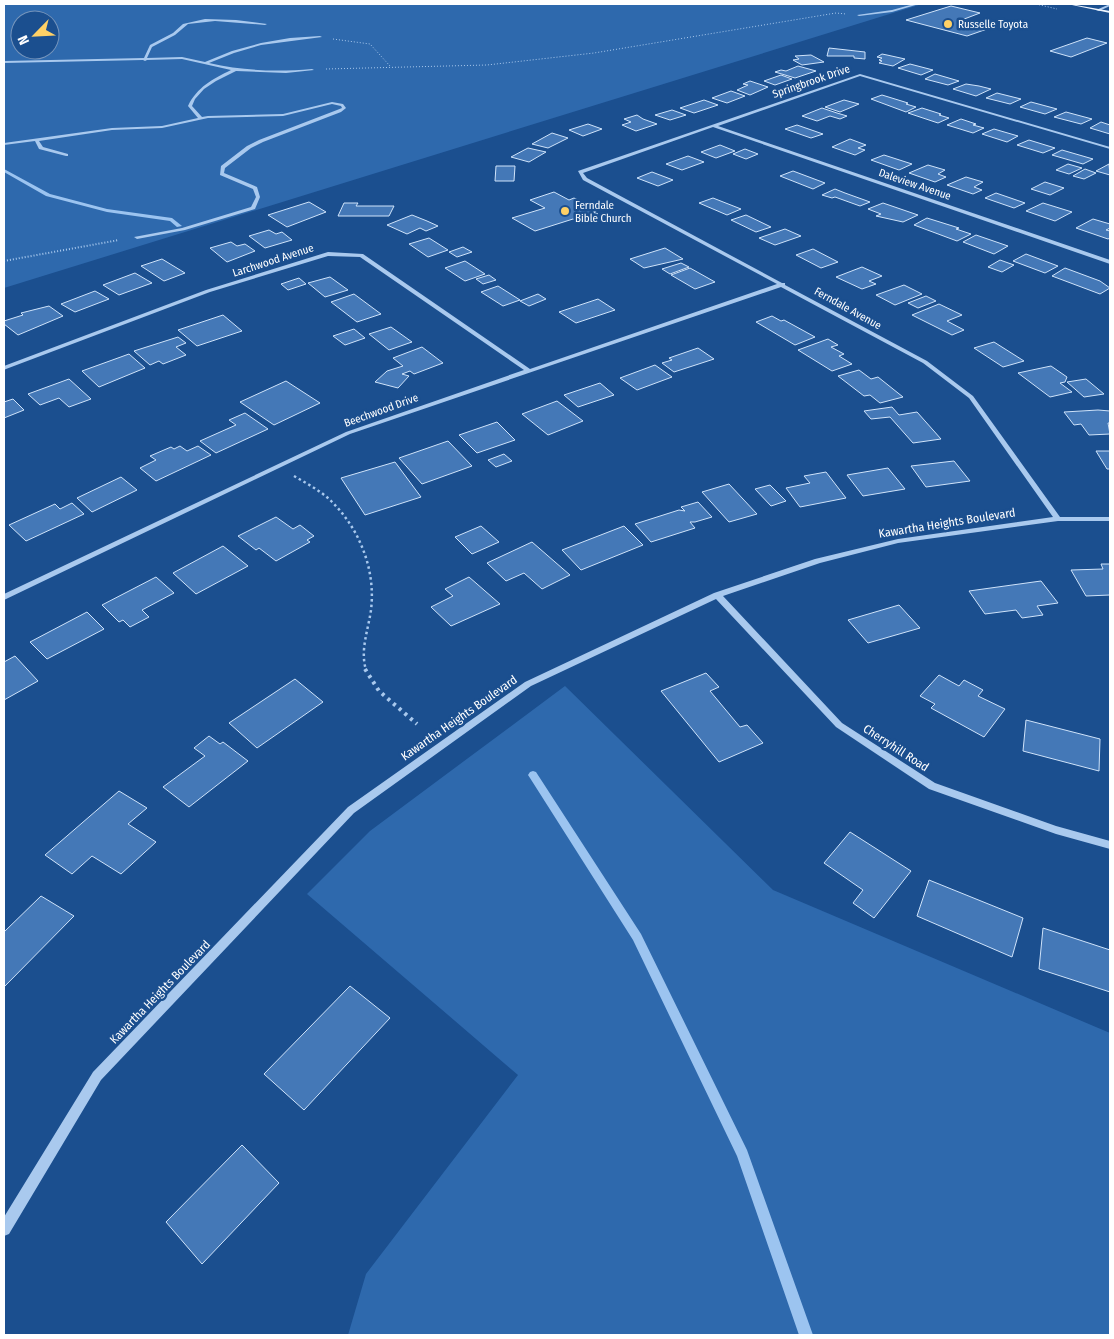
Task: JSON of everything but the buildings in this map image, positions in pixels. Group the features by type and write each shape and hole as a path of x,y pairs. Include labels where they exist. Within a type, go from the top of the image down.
{"main road":[{"path":"1072,4 1110,12"}],"street":[{"path":"858,16 892,11 917,4"},
{"path":"1098,10 1110,5"},
{"path":"145,60 148,48 152,44 174,34 185,24 207,21 265,24"},
{"path":"204,64 244,48 270,41 320,38"},
{"path":"4,62 182,58 235,70 286,72 312,70"},
{"path":"200,118 190,106 193,97 207,84 235,70"},
{"name":"Springbrook Drive","path":"580,172 860,75 1110,148"},
{"path":"4,144 112,129 162,127 200,118 233,115 283,115 332,103 338,103 344,108 261,141 249,147 223,167 222,174 255,188 258,197 253,208 183,229 137,237"},
{"name":"Daleview Avenue","path":"714,126 1110,262"},
{"path":"42,138 36,141 41,148 66,155"},
{"name":"Ferndale Avenue","path":"580,172 585,179 925,362 971,397 1058,519"},
{"name":"Larchwood Avenue","path":"4,368 208,291 328,254 362,255 528,370"},
{"name":"Beechwood Drive","path":"4,597 348,433 783,284"},
{"name":"Kawartha Heights Boulevard","path":"4,1228 97,1076 351,810 528,684 716,595 818,561 898,541 1058,519 1110,519"},
{"name":"Cherryhill Road","path":"716,595 839,725 932,786 1056,830 1110,845"}],"path":[{"path":"312,70 497,64 594,53 836,12 858,16"},
{"path":"320,38 370,44 390,67"},
{"path":"4,261 137,237"},
{"path":"279,466 328,499 354,527 370,568 371,609 364,642 365,671 387,699 417,724"}],"shaded area":[{"path":"4,4 922,4 4,288"},
{"path":"565,686 773,890 1110,1033 1110,1335 348,1335 366,1274 518,1075 307,894 370,831"}],"waterway":[{"path":"4,170 48,195 107,210 172,220 179,226"},
{"path":"533,775 637,937 743,1154 806,1335"}],"place":[{"name":"Russelle Toyota","path":"948,24"},
{"name":"Ferndale Bible Church","path":"565,211"}]}
